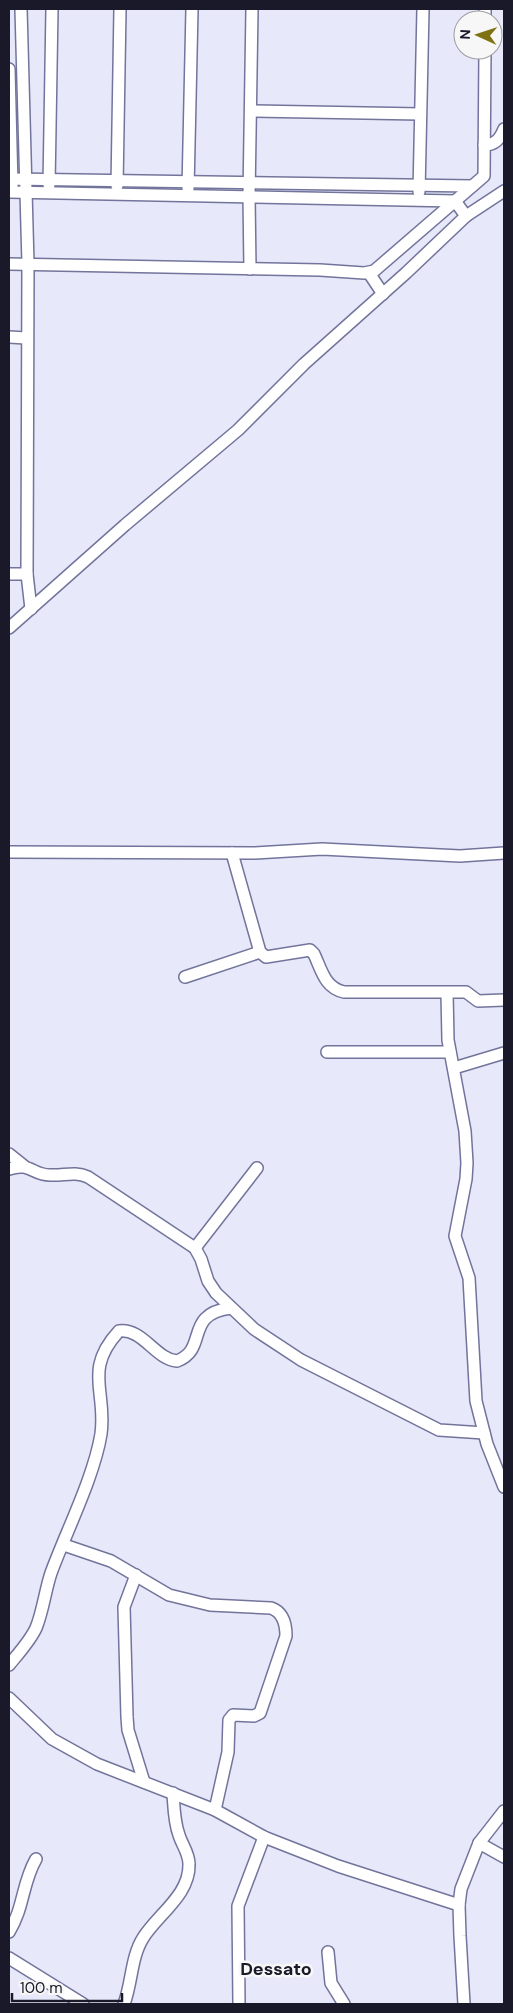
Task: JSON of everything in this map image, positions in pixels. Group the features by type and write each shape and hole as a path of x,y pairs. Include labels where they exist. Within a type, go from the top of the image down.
{"street":[{"path":"21,9 28,264 26,338 29,530 27,574 31,609"},
{"path":"49,194 52,9"},
{"path":"116,195 120,9"},
{"path":"188,196 192,9"},
{"path":"250,269 249,183 252,9"},
{"path":"419,199 423,9"},
{"path":"9,264 320,270 370,273 381,266 484,176 485,60"},
{"path":"9,68 10,192 455,200"},
{"path":"10,107 24,106"},
{"path":"251,111 420,114"},
{"path":"484,145 492,145 500,138 504,130"},
{"path":"10,180 50,179 472,186"},
{"path":"9,628 202,459 238,430 304,364 383,294 466,216 504,191"},
{"path":"455,200 466,216"},
{"path":"370,273 383,294"},
{"path":"9,337 26,338"},
{"path":"9,574 27,574"},
{"path":"9,852 232,853 322,849 460,856 504,853"},
{"path":"232,853 260,952 266,957 310,950 314,954 329,985 334,990 344,992 466,992 478,1001 504,1000"},
{"path":"186,977 260,952"},
{"path":"447,993 450,1052 465,1131 467,1163 466,1179 455,1236 469,1278 472,1306 474,1382 484,1433 504,1486"},
{"path":"327,1052 450,1052"},
{"path":"454,1068 504,1054"},
{"path":"9,1154 24,1166 48,1175 81,1173 195,1248 201,1258 211,1288 254,1329 301,1360 419,1421 446,1431 484,1433"},
{"path":"9,1169 24,1166"},
{"path":"195,1248 257,1168"},
{"path":"9,1665 35,1629 52,1573 64,1545 67,1530 100,1440 102,1417 98,1383 101,1357 104,1349 119,1331 126,1330 133,1333 168,1359 177,1360 188,1353 205,1318 211,1312 231,1308"},
{"path":"64,1545 111,1561 136,1574 161,1591 178,1598 210,1605 274,1609 282,1617 286,1627 282,1649 260,1713 254,1716 234,1715 229,1720 228,1752 215,1810"},
{"path":"136,1574 124,1607 127,1716 128,1730 144,1782"},
{"path":"9,1698 52,1738 97,1764 215,1810 264,1837 338,1866 459,1905"},
{"path":"124,2004 140,1944 152,1925 171,1906 189,1871 188,1854 176,1824 173,1793"},
{"path":"464,2004 459,1905 461,1889 479,1843 504,1810"},
{"path":"239,2004 238,1906 264,1837"},
{"path":"479,1843 504,1857"},
{"path":"9,1932 20,1912 27,1879 36,1859"},
{"path":"328,1952 331,1983 344,2004"},
{"path":"9,1958 83,2004"}],"district":[{"name":"Dessato","path":"276,1969"}]}
